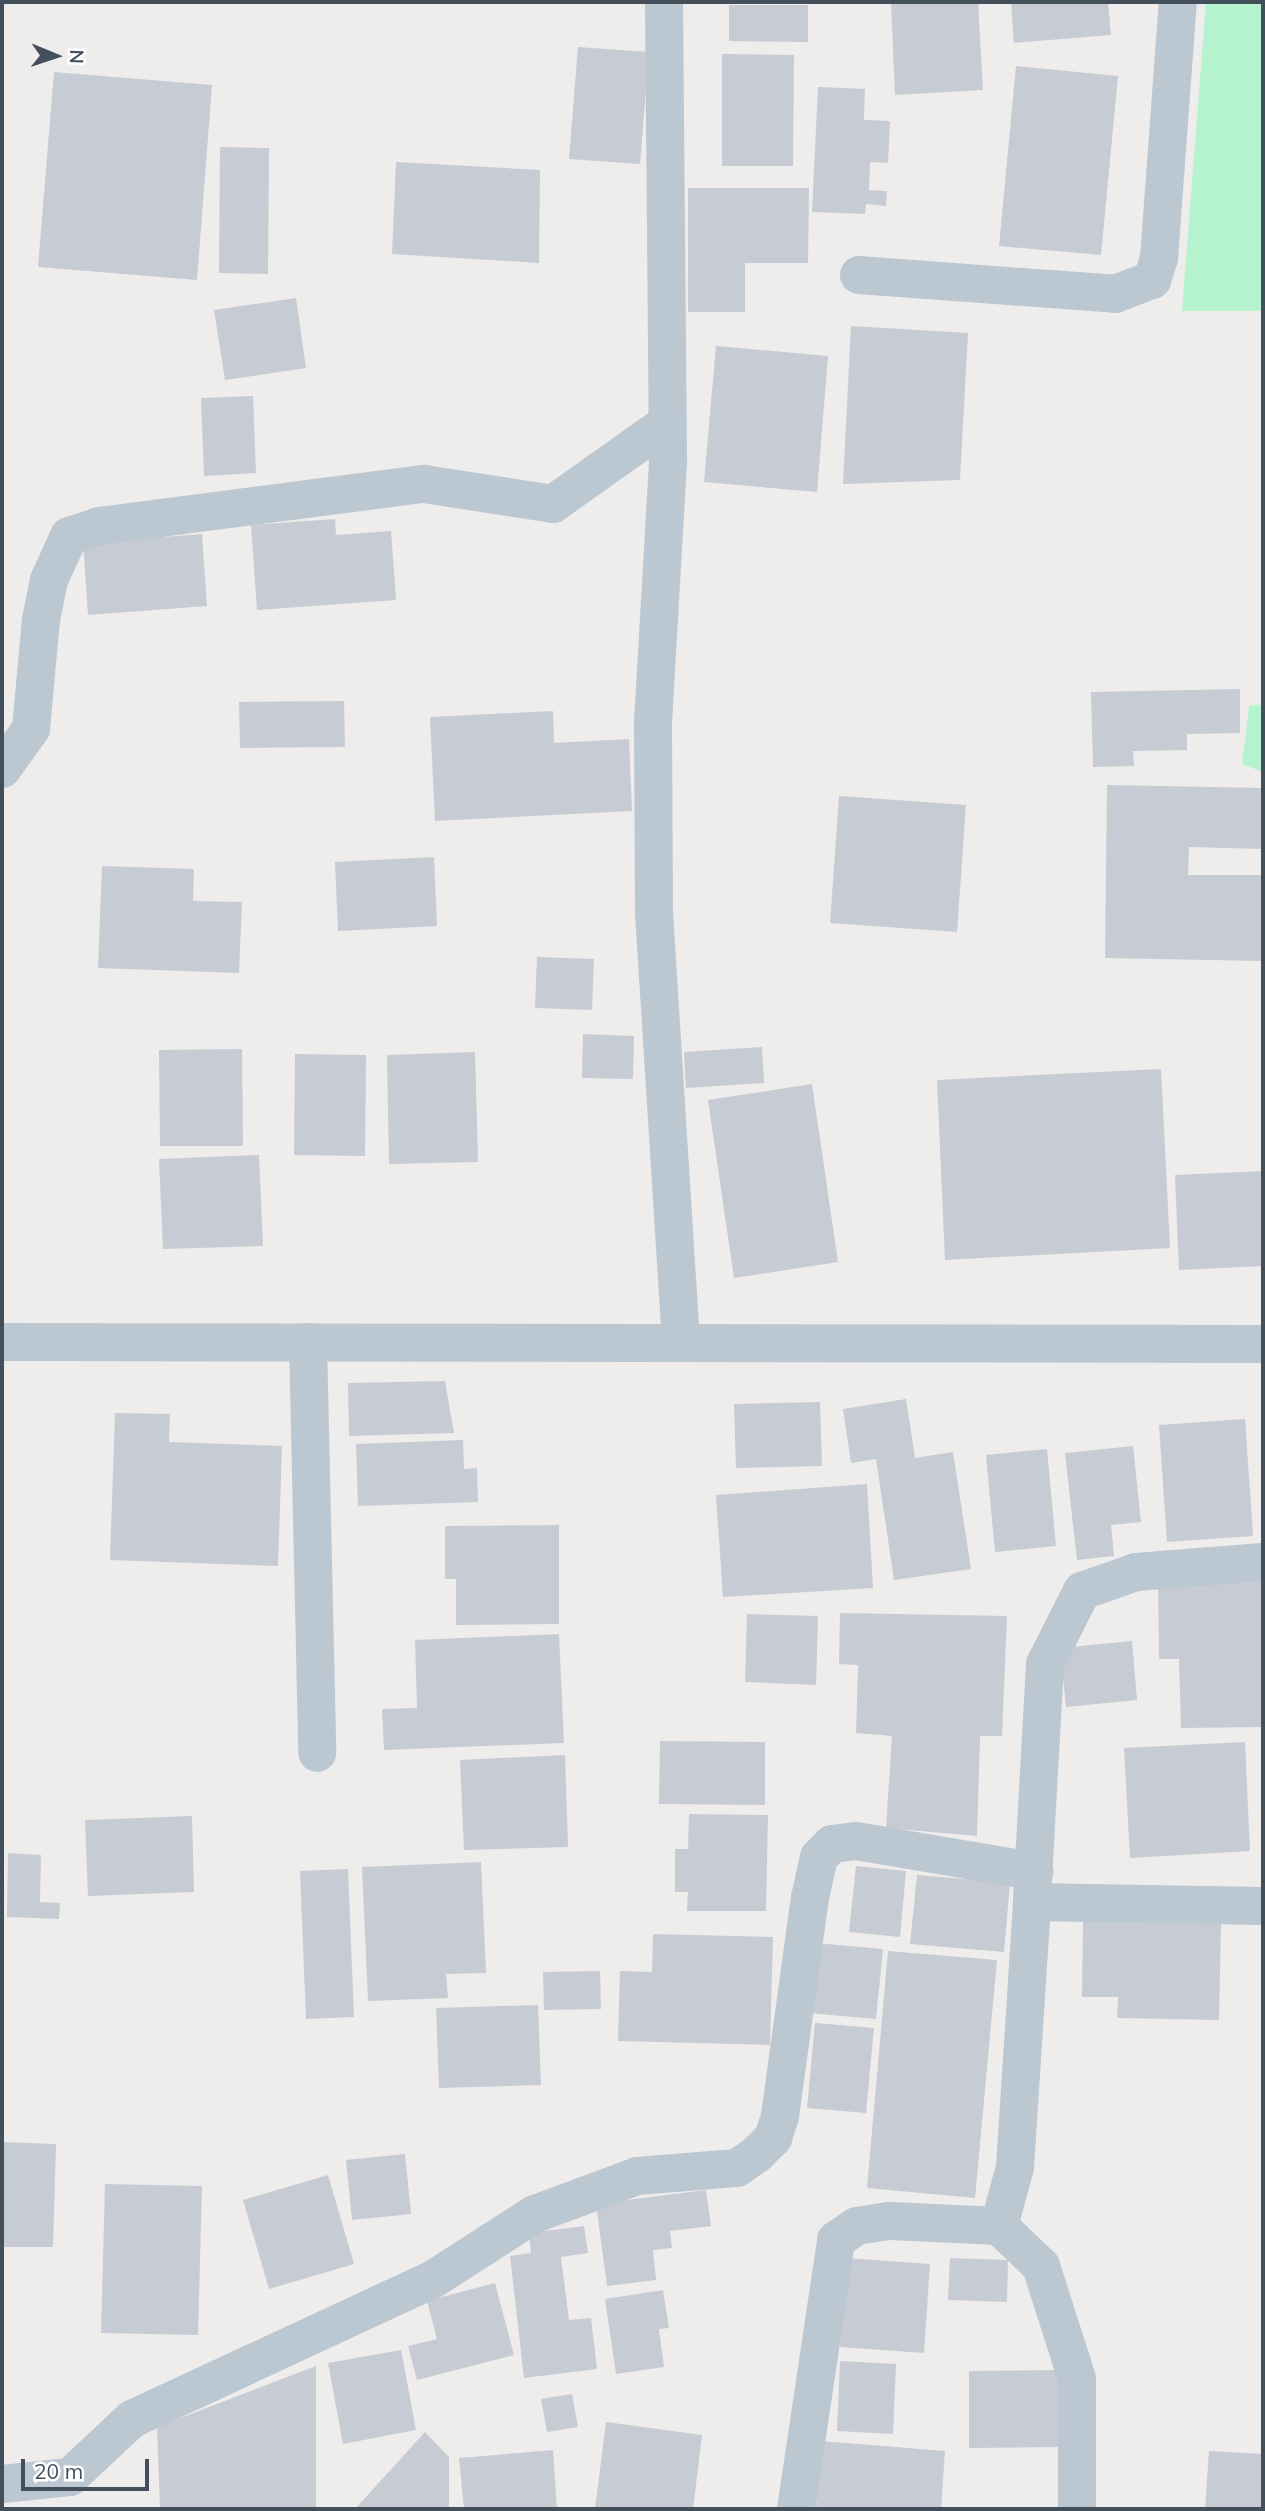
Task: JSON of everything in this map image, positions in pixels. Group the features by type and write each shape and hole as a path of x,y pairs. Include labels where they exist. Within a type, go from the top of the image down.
{"street":[{"path":"664,2 667,423 653,720 654,913 681,1342"},
{"path":"859,275 1115,294 1152,280 1159,258 1178,2"},
{"path":"2,769 31,729 41,620 49,580 69,536 99,526 424,484 553,503 667,423"},
{"path":"2,1342 1263,1344"},
{"path":"308,1342 317,1753"},
{"path":"999,2226 1015,2167 1045,1664 1082,1591 1136,1572 1263,1562"},
{"path":"2,2484 70,2477 132,2418 432,2280 535,2214 638,2176 737,2168 757,2154 773,2138 780,2116 810,1898 819,1857 832,1844 856,1841 1033,1886 1263,1906"},
{"path":"796,2509 836,2240 857,2226 890,2221 999,2226 1041,2266 1065,2330 1080,2409 1077,2509"}],"green space":[{"path":"1206,2 1263,2 1263,311 1182,311"},
{"path":"1263,704 1263,772 1242,764 1249,706"}],"building":[{"path":"891,2 978,2 983,90 895,95"},
{"path":"1011,2 1108,2 1111,35 1014,43"},
{"path":"729,5 808,5 808,42 729,41"},
{"path":"578,47 649,52 640,164 569,159"},
{"path":"722,54 794,55 793,166 722,166"},
{"path":"1016,66 1118,76 1101,255 999,246"},
{"path":"54,72 212,85 197,280 38,267"},
{"path":"818,87 865,89 864,120 890,121 888,163 870,162 869,190 887,191 886,206 866,204 865,214 812,212"},
{"path":"220,147 269,148 268,274 219,273"},
{"path":"396,162 540,170 539,263 392,254"},
{"path":"688,188 809,188 808,263 745,263 745,312 688,312"},
{"path":"296,298 306,368 225,380 214,310"},
{"path":"851,326 968,333 960,480 843,484"},
{"path":"716,346 828,356 817,492 704,482"},
{"path":"253,396 256,473 204,476 201,398"},
{"path":"335,519 336,535 391,531 396,600 257,610 251,525"},
{"path":"202,534 207,606 88,615 83,543"},
{"path":"1240,689 1240,733 1187,734 1187,750 1133,751 1134,766 1093,767 1091,692"},
{"path":"344,701 345,747 240,748 239,702"},
{"path":"553,711 554,743 629,739 632,811 435,821 430,717"},
{"path":"1107,785 1263,788 1263,849 1189,847 1188,875 1263,875 1263,961 1105,958"},
{"path":"839,796 966,805 957,932 830,923"},
{"path":"434,857 437,926 338,931 335,862"},
{"path":"102,866 194,869 193,901 242,902 239,973 98,968"},
{"path":"537,957 594,959 592,1010 535,1008"},
{"path":"583,1034 634,1036 633,1079 582,1078"},
{"path":"762,1047 764,1083 686,1088 684,1052"},
{"path":"242,1049 243,1146 160,1146 159,1050"},
{"path":"475,1052 478,1162 389,1164 387,1055"},
{"path":"295,1054 366,1055 365,1156 294,1155"},
{"path":"1161,1069 1170,1248 945,1260 937,1080"},
{"path":"812,1084 838,1262 734,1278 708,1100"},
{"path":"259,1155 263,1246 163,1249 159,1159"},
{"path":"1263,1171 1263,1266 1179,1270 1175,1175"},
{"path":"445,1381 454,1433 349,1436 348,1383"},
{"path":"906,1399 915,1458 953,1452 971,1569 894,1580 876,1459 851,1463 843,1409"},
{"path":"820,1402 822,1466 736,1468 734,1404"},
{"path":"115,1413 170,1414 169,1442 282,1446 278,1566 110,1560"},
{"path":"1245,1419 1253,1536 1167,1542 1159,1425"},
{"path":"463,1440 464,1469 477,1468 478,1502 358,1506 356,1444"},
{"path":"1133,1446 1141,1522 1111,1525 1114,1556 1077,1560 1065,1453"},
{"path":"1047,1449 1056,1546 995,1552 986,1455"},
{"path":"867,1484 873,1588 723,1597 716,1495"},
{"path":"559,1525 559,1624 456,1625 456,1579 445,1579 445,1526"},
{"path":"1263,1576 1263,1727 1181,1728 1179,1659 1159,1659 1158,1578"},
{"path":"840,1613 1007,1616 1002,1736 980,1736 977,1836 886,1828 892,1736 856,1733 858,1665 839,1664"},
{"path":"747,1614 818,1616 816,1685 745,1682"},
{"path":"559,1634 564,1743 384,1750 382,1709 417,1708 415,1640"},
{"path":"1132,1641 1137,1700 1066,1707 1060,1648"},
{"path":"660,1741 765,1742 765,1805 659,1804"},
{"path":"1245,1742 1250,1851 1130,1858 1124,1748"},
{"path":"565,1755 568,1847 464,1850 460,1760"},
{"path":"689,1814 768,1815 766,1911 687,1911 688,1892 675,1892 675,1849 688,1849"},
{"path":"192,1816 194,1892 88,1896 85,1820"},
{"path":"8,1853 41,1855 40,1902 60,1903 59,1919 7,1917"},
{"path":"481,1862 486,1973 446,1974 448,1998 368,2001 362,1867"},
{"path":"856,1866 906,1871 900,1937 849,1932"},
{"path":"348,1869 354,2017 306,2019 300,1871"},
{"path":"917,1875 1010,1883 1004,1952 910,1944"},
{"path":"1083,1921 1221,1924 1219,2020 1117,2018 1118,1997 1082,1997"},
{"path":"653,1934 773,1937 770,2045 618,2041 620,1971 652,1972"},
{"path":"815,1943 883,1949 876,2019 808,2013"},
{"path":"888,1951 997,1960 975,2198 867,2188"},
{"path":"600,1971 601,2009 544,2010 543,1972"},
{"path":"538,2005 541,2085 439,2088 436,2008"},
{"path":"815,2023 874,2028 866,2113 807,2108"},
{"path":"2,2142 56,2144 53,2247 2,2247"},
{"path":"405,2154 411,2214 352,2220 346,2160"},
{"path":"328,2175 354,2264 269,2289 243,2200"},
{"path":"105,2184 202,2186 198,2335 101,2333"},
{"path":"706,2190 711,2226 670,2231 672,2248 653,2250 656,2280 607,2286 596,2204"},
{"path":"584,2226 588,2253 561,2257 569,2320 591,2318 597,2369 524,2378 510,2256 531,2253 529,2233"},
{"path":"846,2258 930,2264 924,2353 840,2347"},
{"path":"950,2258 1008,2260 1007,2302 948,2300"},
{"path":"495,2283 514,2355 417,2380 408,2346 437,2339 427,2301"},
{"path":"663,2290 669,2328 659,2329 664,2367 616,2374 605,2299"},
{"path":"401,2350 416,2430 343,2444 328,2363"},
{"path":"840,2361 896,2364 893,2434 837,2431"},
{"path":"316,2366 316,2509 160,2509 157,2427"},
{"path":"1059,2370 1059,2447 969,2448 969,2371"},
{"path":"572,2394 578,2427 547,2432 541,2399"},
{"path":"606,2422 702,2435 693,2509 595,2509"},
{"path":"425,2432 449,2457 449,2509 355,2509"},
{"path":"821,2441 945,2451 941,2509 816,2509"},
{"path":"553,2450 557,2509 464,2509 459,2458"},
{"path":"1209,2451 1263,2454 1263,2509 1205,2509"}]}
